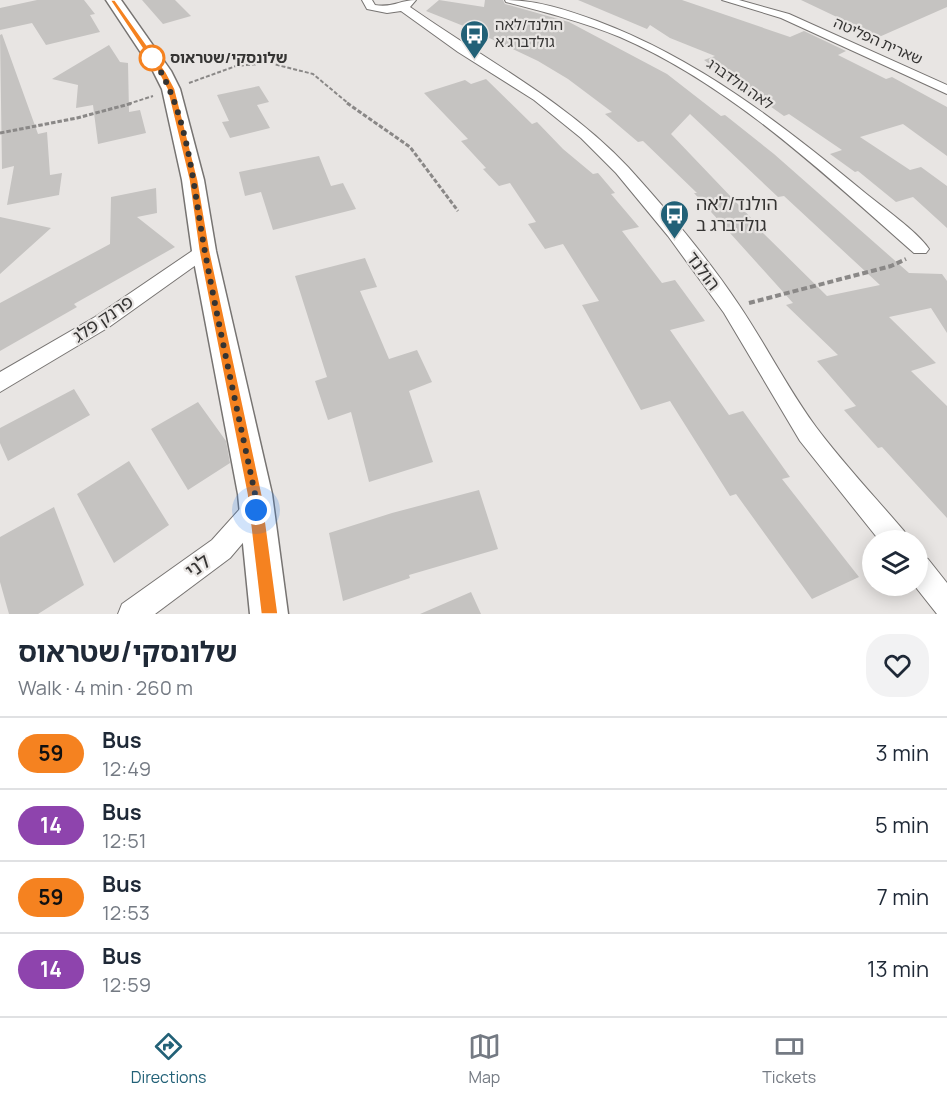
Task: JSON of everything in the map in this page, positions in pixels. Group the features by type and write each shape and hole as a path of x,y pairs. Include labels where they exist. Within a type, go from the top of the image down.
{"street":[{"path":"113,0 171,89 193,180 204,251 255,494 269,614"},
{"path":"367,0 371,7 377,9 407,4"},
{"name":"לאה גולדברג","path":"510,0 561,12 594,24 648,46 698,74 738,101 920,249"},
{"name":"שארית הפליטה","path":"727,0 785,16 947,90"},
{"name":"הולנד","path":"407,4 462,49 539,97 586,135 622,170 674,232 731,308 808,434 887,530"},
{"name":"פרנק פלג","path":"0,383 102,322 204,251"},
{"name":"לני","path":"132,614 221,549 256,510"},
{"path":"928,581 947,604"}],"path":[{"path":"0,134 123,107 236,66 270,63 313,74 358,112 410,147 458,211"},
{"path":"731,308 891,266 920,249"}],"building":[{"path":"37,0 84,0 95,14 90,15 100,32 46,45 32,23 0,30 0,8"},
{"path":"142,0 175,0 191,16 163,24"},
{"path":"439,0 484,7 485,0 503,0 505,4 569,22 667,74 721,116 725,115 774,154 909,273 942,274 947,281 947,333 931,308 889,317 936,363 911,371 947,406 947,518 882,447 878,448 844,410 856,406 817,361 838,355 786,305 793,303 694,193 697,193 643,141 638,142 605,114 612,112 568,79 538,61 426,11","holes":["690,114 778,197 784,196 880,285 827,296 753,223 755,222 671,134"]},
{"path":"578,0 682,0 790,37 804,31 846,51 838,55 886,79 892,77 947,107 947,156 903,124 860,137 910,170 921,167 947,186 947,228 913,197 896,202 858,171 855,172 830,154 842,150 789,114 784,116 704,60 715,56 670,38 650,25 647,29"},
{"path":"801,0 947,0 947,7 879,37"},
{"path":"2,34 38,134 47,132 50,175 62,173 59,195 7,205 14,166 2,169 0,35"},
{"path":"109,45 120,62 128,63 129,112 140,110 146,133 98,144 93,105 76,108 78,85 52,79"},
{"path":"486,79 532,124 537,122 563,149 593,174 598,173 615,193 611,194 639,227 622,231 662,283 675,280 705,321 670,330 729,415 743,411 790,477 782,479 859,577 812,599 736,494 730,496 670,401 641,410 582,305 599,301 563,244 545,249 528,224 536,222 510,183 499,186 461,141 468,139 424,93 465,80 471,84"},
{"path":"259,86 269,102 257,105 270,128 230,138 222,122 229,121 217,95"},
{"path":"319,156 331,186 343,183 356,209 273,230 261,192 245,196 239,172"},
{"path":"156,188 157,213 137,217 175,247 74,304 77,307 0,351 0,303 110,244 111,197"},
{"path":"0,217 51,228 0,274"},
{"path":"365,258 377,287 360,291 389,359 417,350 432,382 409,391 433,462 369,482 351,412 328,420 315,381 327,377 295,276"},
{"path":"74,389 90,415 8,461 0,443 0,428"},
{"path":"198,402 226,441 230,463 188,490 151,429"},
{"path":"129,461 169,525 114,563 77,494"},
{"path":"479,490 498,549 409,575 410,578 343,601 329,533 392,513"},
{"path":"54,507 84,585 38,614 9,614 0,582 0,537"},
{"path":"471,592 481,614 420,614"}],"bus line":[{"name":"59","path":"113,0 171,89 193,180 204,251 255,494 269,614"}],"place":[{"name":"שלונסקי/שטראוס","path":"152,58"},
{"name":"הולנד/לאה גולדברג א","path":"474,60"},
{"name":"הולנד/לאה גולדברג ב","path":"675,240"}],"route":[{"path":"152,58 151,56 171,89 193,180 204,251 255,494 256,510"}]}
